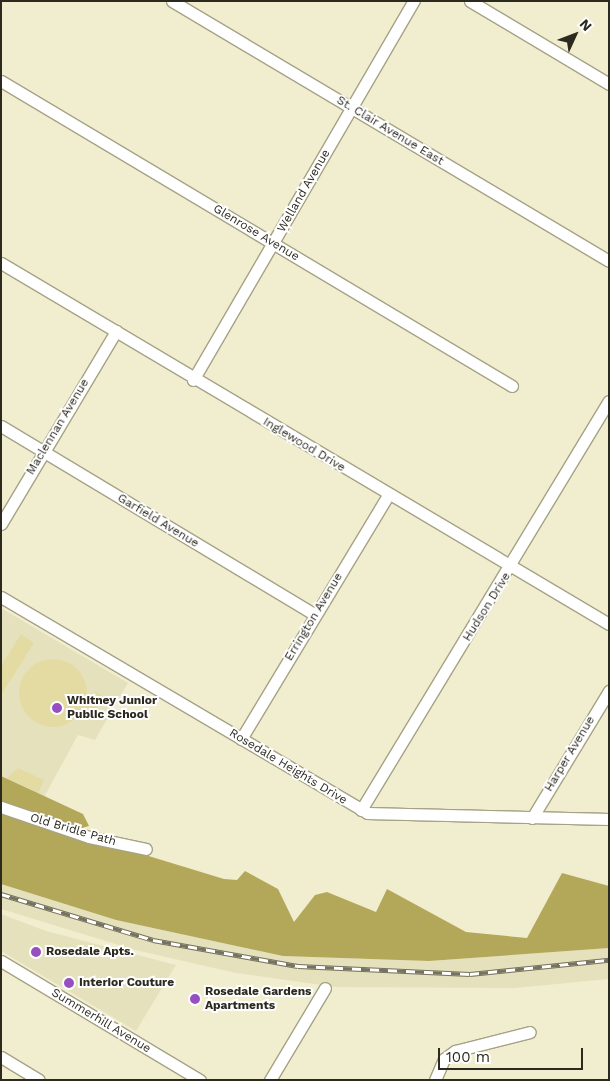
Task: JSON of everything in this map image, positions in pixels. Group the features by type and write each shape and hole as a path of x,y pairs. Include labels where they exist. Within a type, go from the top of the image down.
{"street":[{"name":"St. Clair Avenue East","path":"172,1 609,261"},
{"name":"Welland Avenue","path":"193,380 414,1"},
{"path":"470,1 609,84"},
{"name":"Glenrose Avenue","path":"1,81 512,386"},
{"name":"Inglewood Drive","path":"1,263 116,331 193,380 609,624"},
{"name":"Maclennan Avenue","path":"1,524 116,331"},
{"name":"Hudson Drive","path":"361,810 512,567 609,401"},
{"name":"Garfield Avenue","path":"1,426 315,615"},
{"name":"Errington Avenue","path":"240,738 388,495"},
{"name":"Rosedale Heights Drive","path":"1,597 361,810 392,816 609,819"},
{"name":"Harper Avenue","path":"532,818 609,691"},
{"name":"Old Bridle Path","path":"1,807 89,837 146,848"},
{"name":"Summerhill Avenue","path":"1,962 200,1080"},
{"path":"270,1080 324,988"},
{"path":"435,1080 444,1059 455,1051 530,1032"},
{"path":"1,1057 39,1080"}],"shaded area":[{"name":"Whitney Junior Public School","path":"1,608 128,683 95,740 78,735 43,799 1,776"},
{"path":"21,634 34,643 1,695 1,666"},
{"path":"60,659 72,665 81,674 87,686 85,706 77,717 60,727 46,727 29,717 21,706 19,686 29,669 40,661"},
{"path":"95,691 104,697 90,719 80,713"},
{"path":"18,768 44,780 38,793 7,778"},
{"path":"1,776 83,814 89,826 82,828 1,801"},
{"path":"1,811 224,879 237,880 245,871 278,889 294,922 315,895 327,892 376,912 387,889 466,932 527,938 562,873 609,886 609,948 429,961 283,956 116,920 1,884"},
{"path":"1,884 116,920 283,956 429,961 609,948 609,979 515,988 336,987 236,973 135,950 1,909"},
{"path":"1,914 46,931 176,965 136,1031 1,951"}],"railway":[{"path":"1,894 153,940 298,966 470,974 609,960"}],"place":[{"name":"Whitney Junior Public School","path":"57,708"},
{"name":"Rosedale Apts.","path":"36,952"},
{"name":"Interior Couture","path":"69,983"},
{"name":"Rosedale Gardens Apartments","path":"195,999"}]}
